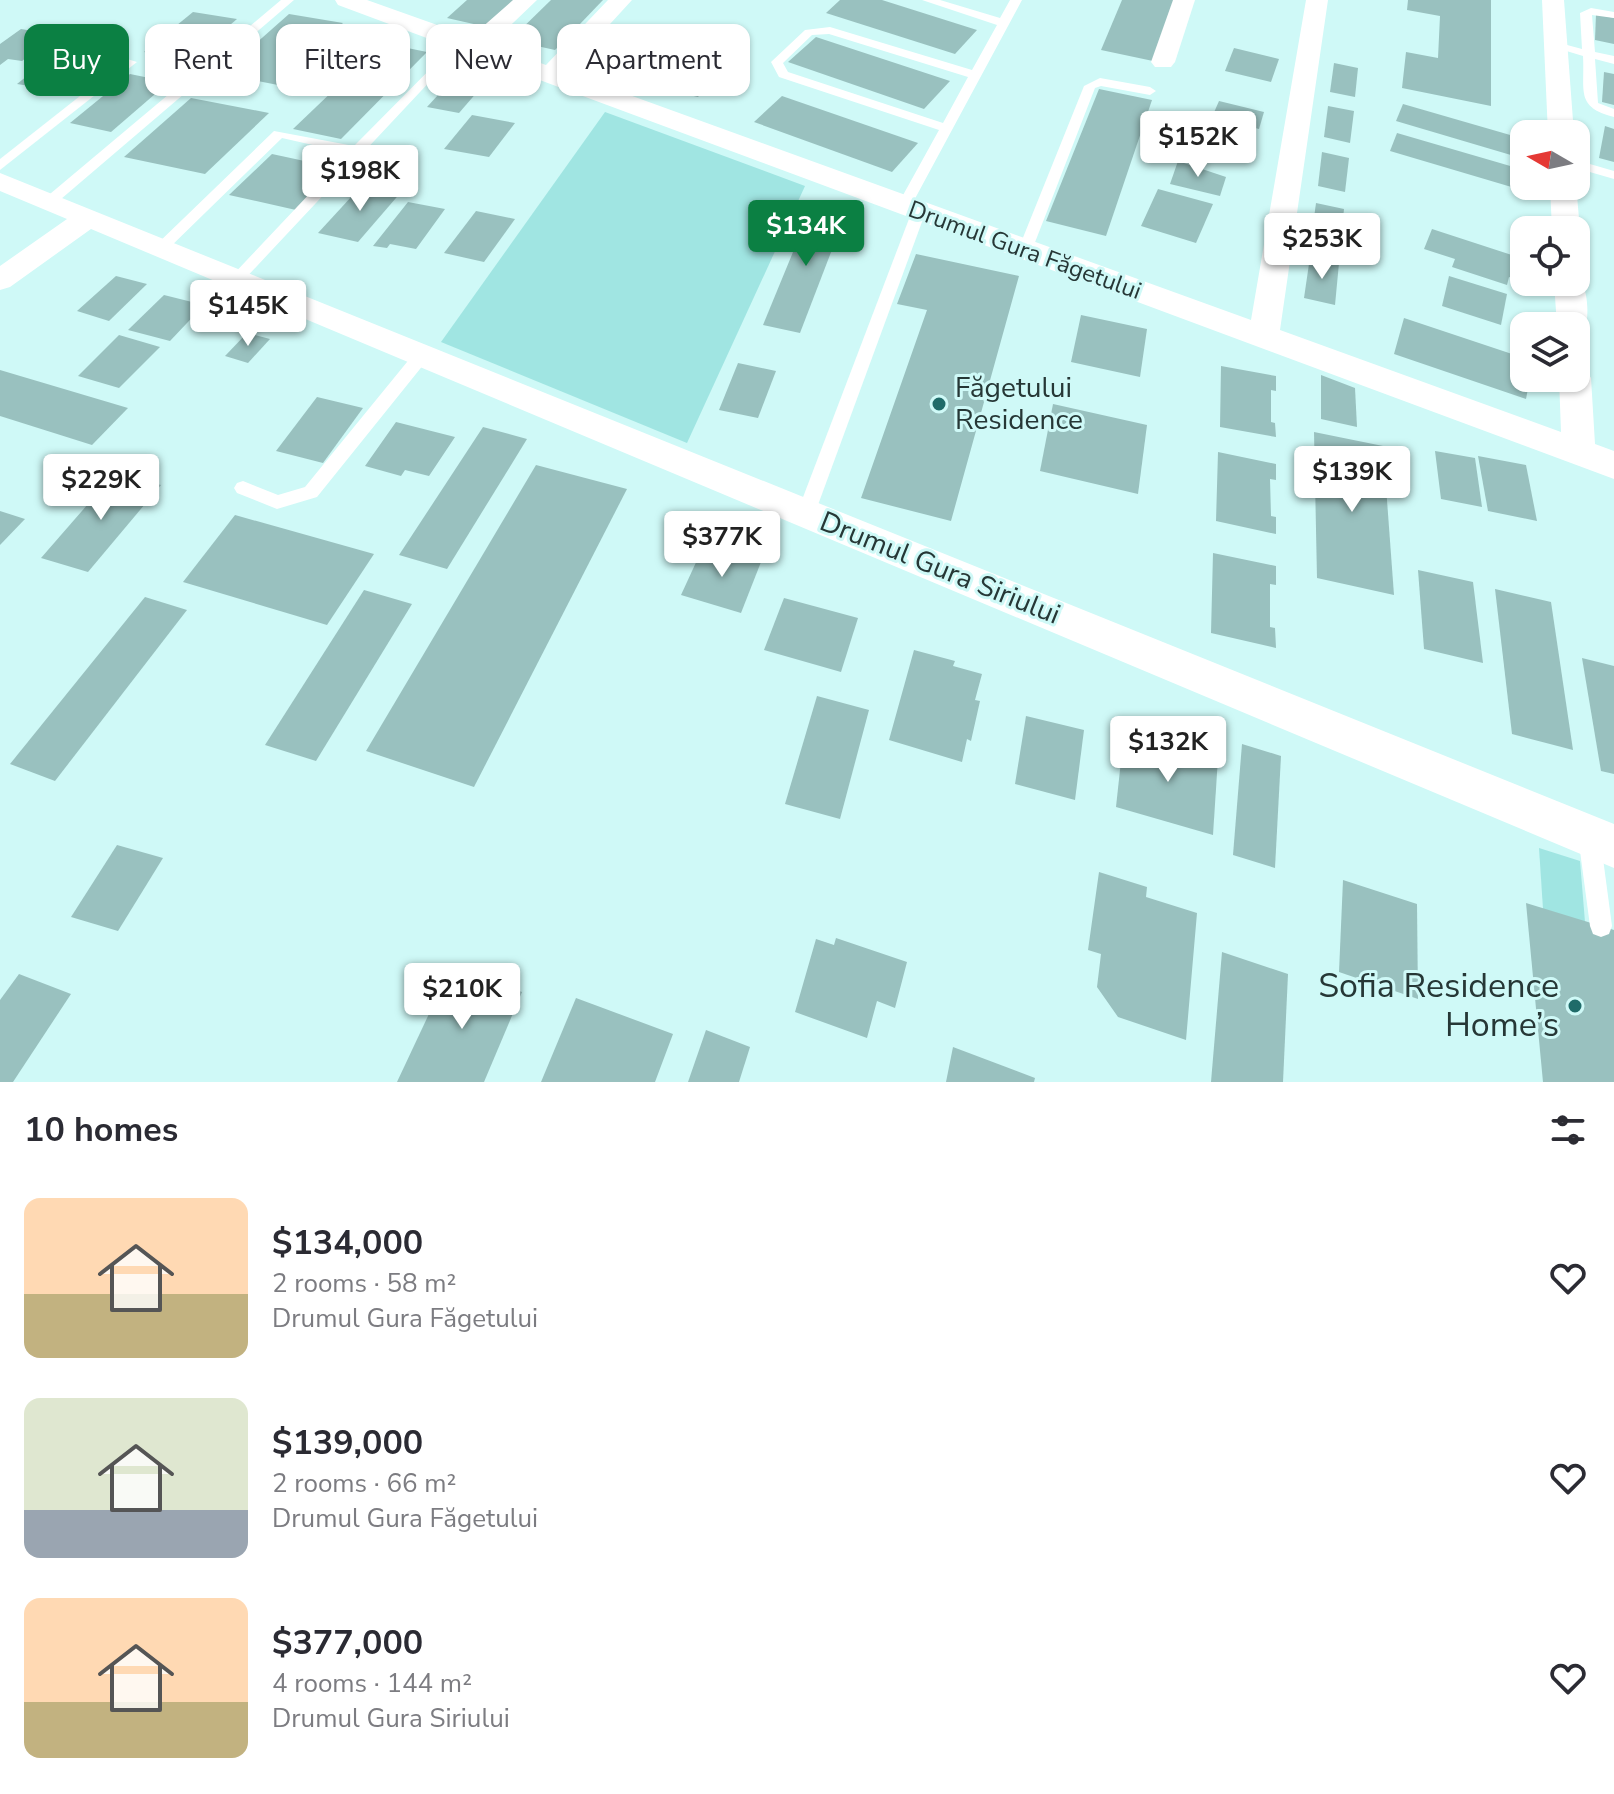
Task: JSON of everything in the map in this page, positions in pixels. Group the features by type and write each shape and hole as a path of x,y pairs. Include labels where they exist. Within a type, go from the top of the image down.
{"street":[{"name":"Drumul Gura Făgetului","path":"346,0 426,30"},
{"path":"495,24 526,0"},
{"path":"549,75 621,0"},
{"path":"1163,62 1184,0"},
{"path":"1263,338 1317,0"},
{"path":"1553,0 1560,120"},
{"name":"Drumul Gura Făgetului","path":"541,72 1614,465"},
{"name":"Drumul Gura Siriului","path":"0,181 1601,841"},
{"path":"0,280 87,218"},
{"path":"1576,392 1579,453"}],"lane":[{"path":"49,202 288,0"},
{"path":"928,0 1004,23"},
{"path":"806,513 912,208 947,129 1016,0"},
{"path":"1614,15 1598,11 1586,13 1592,103 1596,108 1614,113"},
{"path":"947,129 783,74 777,62 809,32 830,30 976,75"},
{"path":"1556,46 1614,60"},
{"path":"0,166 131,62"},
{"path":"1025,250 1090,86 1100,82 1150,91"},
{"path":"236,279 357,151 426,85"},
{"path":"160,249 279,134 357,151"},
{"path":"1590,168 1614,175"},
{"path":"243,488 277,502 311,492 422,355"},
{"path":"1601,841 1601,926"}],"shaded area":[{"path":"605,112 805,186 687,443 441,342"},
{"path":"1539,848 1580,861 1585,922 1543,909"}],"building":[{"path":"467,0 516,0 490,24 447,18"},
{"path":"551,0 603,0 580,24 557,24 555,50 541,47 541,24 526,24"},
{"path":"840,0 882,0 977,30 955,54 826,13"},
{"path":"1122,0 1175,0 1153,61 1101,50"},
{"path":"1408,0 1491,0 1491,106 1402,88 1406,52 1438,58 1440,16 1407,10"},
{"path":"193,12 237,19 231,24 178,24"},
{"path":"289,14 343,23 342,24 278,24"},
{"path":"1596,14 1614,18 1614,44 1595,40"},
{"path":"276,25 276,85 260,82 260,40"},
{"path":"24,30 24,59 8,59 0,65 0,44"},
{"path":"816,37 950,81 924,109 788,62"},
{"path":"1234,48 1279,59 1271,82 1225,71"},
{"path":"410,49 426,53 410,69"},
{"path":"1334,63 1358,68 1355,97 1330,92"},
{"path":"1604,72 1614,74 1614,105 1602,102"},
{"path":"129,75 145,77 145,96 153,96 111,132 70,123 103,96 129,96"},
{"path":"1099,89 1152,100 1106,236 1046,221"},
{"path":"328,96 384,96 341,139 293,129"},
{"path":"437,96 474,96 459,113 427,107"},
{"path":"782,96 918,143 892,172 754,122"},
{"path":"191,98 269,113 205,174 124,157"},
{"path":"1219,101 1264,112 1259,129 1212,117"},
{"path":"1403,104 1510,135 1510,155 1396,121"},
{"path":"1328,106 1354,111 1350,143 1324,137"},
{"path":"472,115 515,123 489,157 444,149"},
{"path":"1181,118 1231,130 1226,147 1214,144 1211,155 1171,146"},
{"path":"1605,126 1614,129 1614,162 1599,158"},
{"path":"1397,133 1510,166 1510,187 1390,151"},
{"path":"1322,152 1349,158 1345,192 1318,186"},
{"path":"272,154 337,168 296,210 229,195"},
{"path":"1178,161 1226,177 1220,196 1170,184"},
{"path":"364,183 402,191 358,242 318,233"},
{"path":"1158,189 1213,204 1196,243 1141,226"},
{"path":"814,201 848,208 800,333 763,325"},
{"path":"408,202 445,209 416,249 390,244 387,248 373,246"},
{"path":"1316,203 1344,209 1340,247 1311,240"},
{"path":"476,211 515,219 484,262 444,253"},
{"path":"1432,229 1510,254 1510,277 1507,285 1452,267 1455,259 1424,249"},
{"name":"Făgetului Residence","path":"916,254 1019,276 951,521 861,498 927,310 897,304"},
{"path":"1310,257 1339,263 1335,305 1304,298"},
{"path":"116,276 147,284 109,321 77,311"},
{"path":"1449,276 1507,294 1501,325 1442,306"},
{"path":"164,295 204,305 170,341 128,330"},
{"path":"1081,315 1147,329 1140,377 1071,362"},
{"path":"1404,318 1510,353 1510,392 1527,392 1526,399 1394,354"},
{"path":"247,333 270,339 248,363 225,356"},
{"path":"119,335 160,347 119,388 78,376"},
{"path":"738,363 776,371 758,418 719,410"},
{"path":"1221,366 1276,376 1276,391 1271,390 1271,422 1275,423 1276,437 1220,427"},
{"path":"0,370 128,408 92,445 0,416"},
{"path":"1321,375 1355,388 1357,427 1321,419"},
{"path":"317,397 363,408 323,463 276,451"},
{"path":"1053,404 1147,425 1138,494 1040,471"},
{"path":"396,422 455,437 429,476 405,470 401,476 365,466"},
{"path":"483,427 527,439 447,569 399,555"},
{"path":"1314,432 1383,446 1394,595 1317,578"},
{"path":"1435,451 1475,458 1482,507 1441,499"},
{"path":"1218,452 1276,464 1276,480 1270,479 1271,516 1276,517 1276,534 1216,521"},
{"path":"1478,456 1526,465 1537,521 1488,511"},
{"path":"536,465 627,489 474,787 366,751"},
{"path":"115,473 161,485 88,572 41,558"},
{"path":"0,511 25,519 0,545"},
{"path":"235,515 374,554 327,625 183,582"},
{"path":"704,545 761,562 741,613 681,595"},
{"path":"1213,553 1276,566 1276,585 1270,584 1270,627 1275,628 1276,648 1211,633"},
{"path":"1418,570 1473,582 1483,663 1424,649"},
{"path":"1495,589 1551,602 1573,750 1512,734"},
{"path":"364,590 412,604 316,761 265,745"},
{"path":"145,597 187,610 55,781 10,764"},
{"path":"784,598 858,618 841,672 764,650"},
{"path":"914,650 955,661 953,666 982,674 975,700 980,701 971,741 967,739 962,762 889,740"},
{"path":"1582,658 1614,666 1614,774 1601,771"},
{"path":"817,696 869,710 840,819 785,804"},
{"path":"1026,716 1084,730 1075,800 1015,784"},
{"path":"1124,733 1218,758 1213,835 1116,807"},
{"path":"1242,744 1281,756 1275,868 1233,855"},
{"path":"117,845 163,858 118,931 71,917"},
{"path":"1099,872 1147,887 1146,897 1197,913 1186,1040 1118,1017 1097,987 1101,954 1088,950"},
{"path":"1343,880 1417,904 1418,999 1339,972"},
{"name":"Sofia Residence Home’s","path":"1526,903 1614,930 1614,1082 1543,1082"},
{"path":"836,938 907,962 895,1008 877,1001 867,1038 795,1012 816,939 834,945"},
{"path":"1222,952 1288,974 1283,1082 1211,1082"},
{"path":"451,967 522,992 484,1082 397,1082"},
{"path":"19,974 71,994 13,1082 0,1082 0,1000"},
{"path":"576,998 673,1034 655,1082 541,1082"},
{"path":"706,1030 750,1047 739,1082 688,1082"},
{"path":"953,1047 1035,1078 1034,1082 946,1082"}],"place":[{"name":"Făgetului Residence","path":"939,404"},
{"name":"Sofia Residence Home’s","path":"1575,1006"}]}
